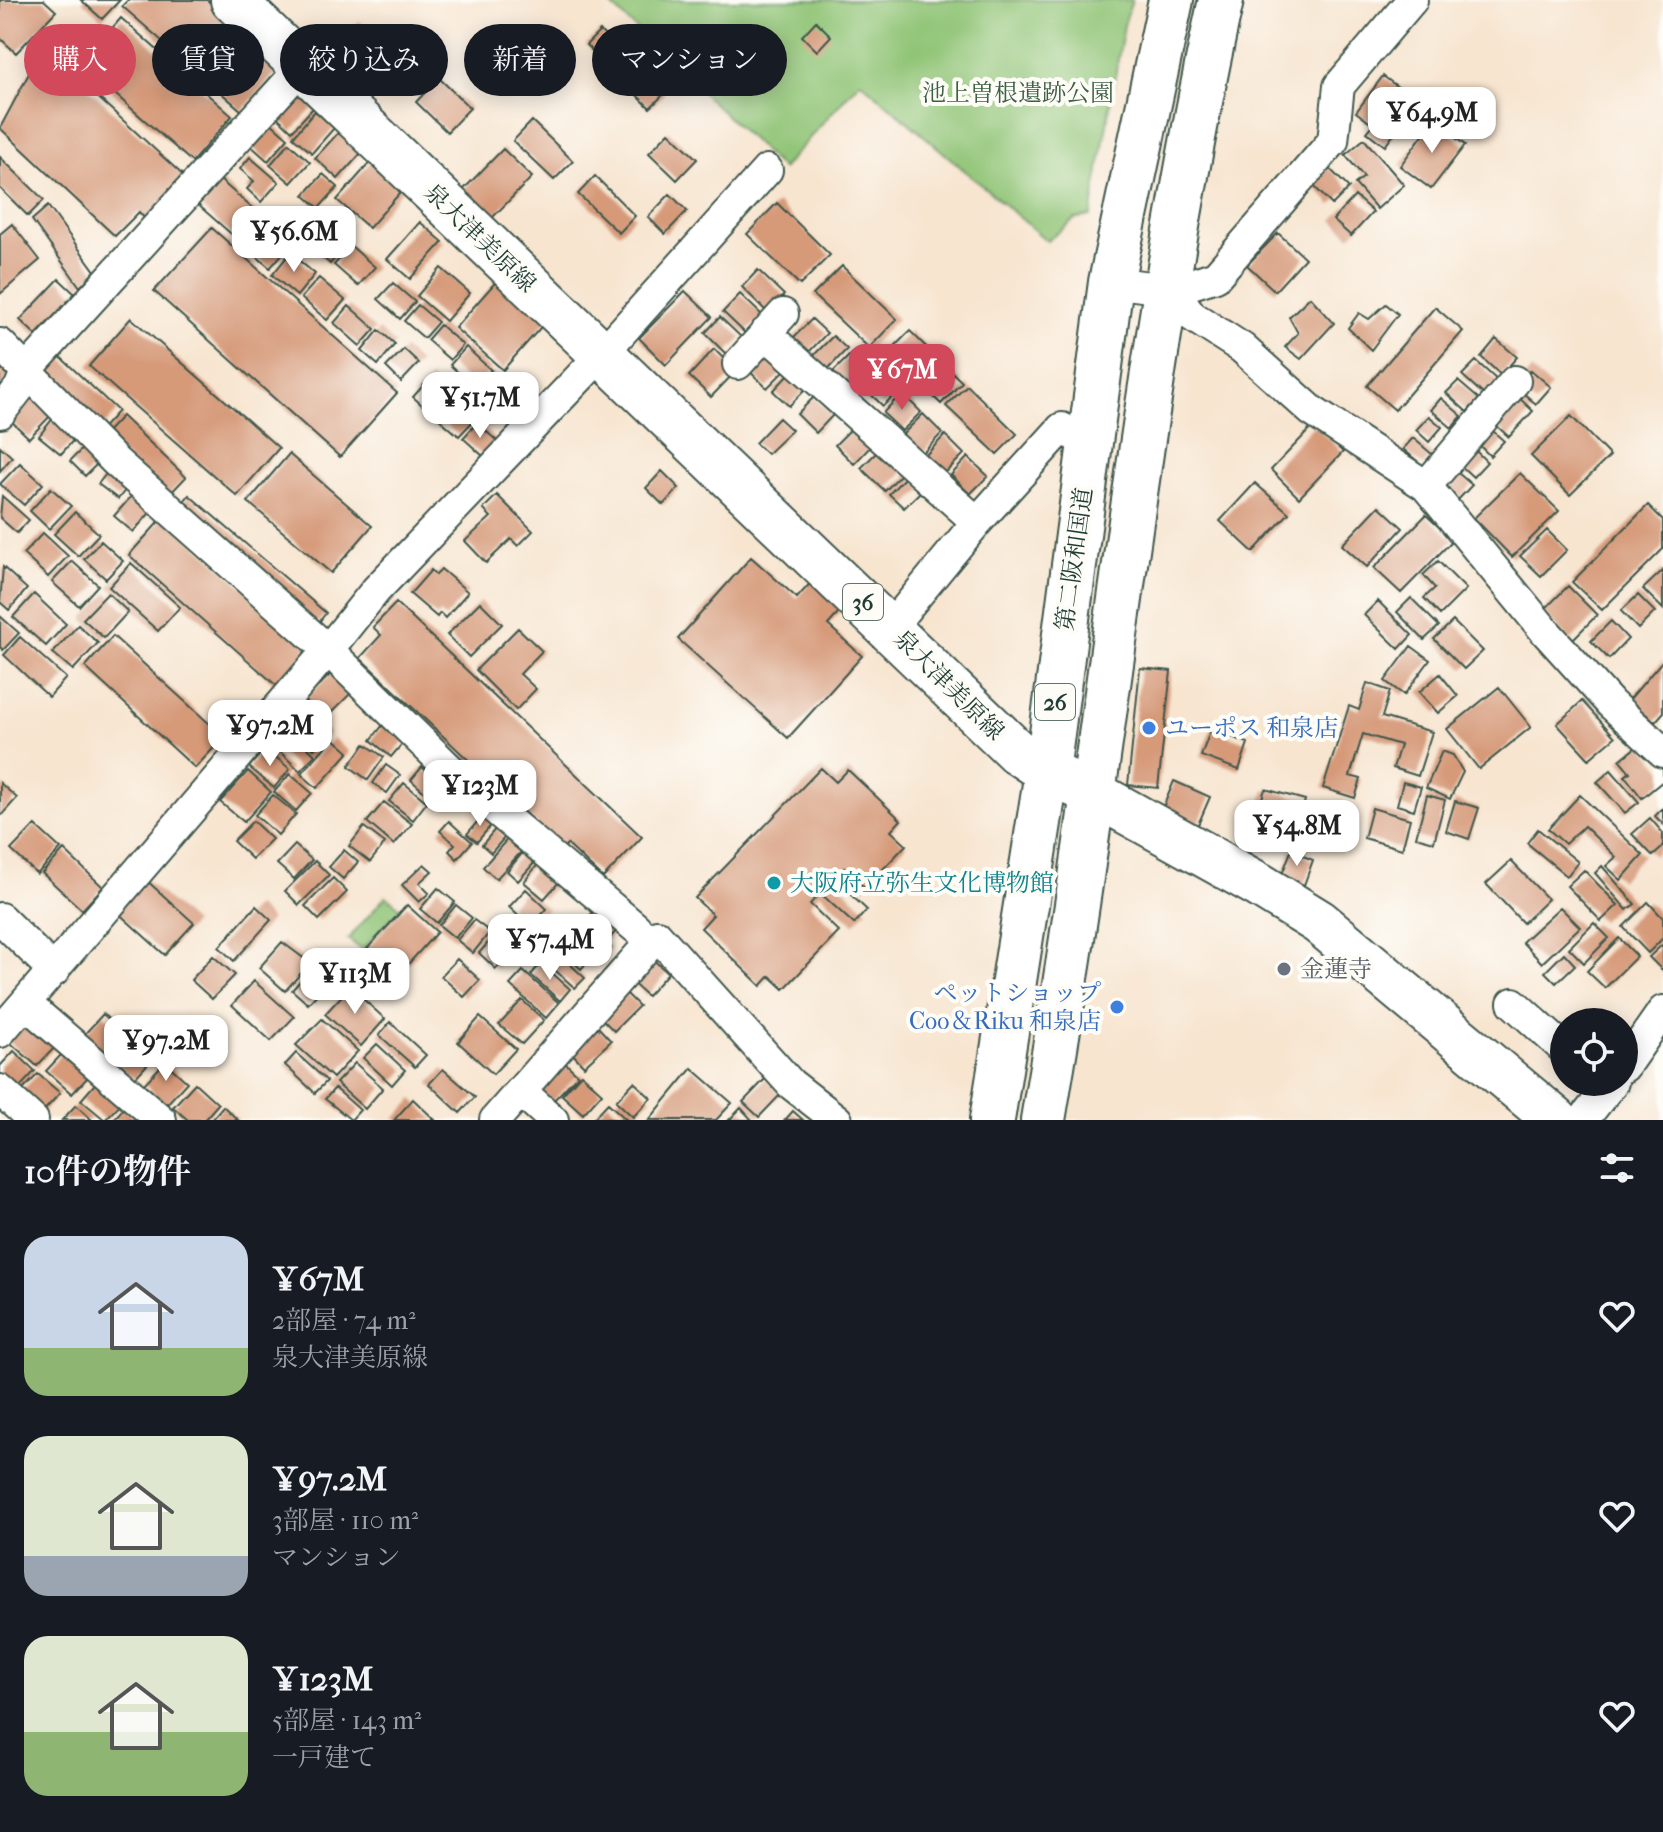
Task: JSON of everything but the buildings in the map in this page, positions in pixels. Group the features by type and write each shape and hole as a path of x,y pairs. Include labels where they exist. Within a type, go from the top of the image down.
{"main road":[{"name":"泉大津美原線","path":"233,0 280,46"},
{"name":"第二阪和国道","path":"992,1120 1047,772 1111,282 1171,0"},
{"name":"第二阪和国道","path":"1043,1120 1095,794 1169,290 1221,0"},
{"name":"泉大津美原線","path":"332,96 1017,752 1047,772 1095,794 1319,922 1556,1120"}],"street":[{"path":"1111,282 1169,290 1216,276 1315,166 1333,141 1339,86 1412,0"},
{"path":"0,413 20,387 26,371 280,91"},
{"path":"0,1032 376,590 602,354 767,170"},
{"path":"1169,290 1192,316 1242,348 1312,411 1426,486 1545,631 1611,704 1663,752"},
{"path":"738,364 774,324 846,421 977,522"},
{"path":"0,344 115,461 328,650 463,782 636,928"},
{"path":"1426,486 1515,381"},
{"path":"890,628 977,522 1062,428 1090,445"},
{"path":"0,918 54,971"},
{"path":"495,1120 657,935 791,1084 837,1120"},
{"path":"25,1003 161,1120"},
{"path":"1513,1003 1548,1018 1550,1022"},
{"path":"1638,1044 1663,1011"},
{"path":"0,1090 33,1120"},
{"path":"521,1091 553,1120"},
{"path":"1583,1120 1600,1096"}],"green space":[{"name":"池上曽根遺跡公園","path":"606,0 1132,0 1124,25 1091,216 1075,219 1047,241 860,81 782,169 706,96 787,96 787,24 631,24"},
{"path":"386,896 401,908 362,950 348,939"}],"place":[{"name":"ユーポス 和泉店","path":"1149,728"},
{"name":"大阪府立弥生文化博物館","path":"774,883"},
{"name":"金蓮寺","path":"1284,969"},
{"name":"ペットショップ Coo＆Riku 和泉店","path":"1117,1007"}]}
